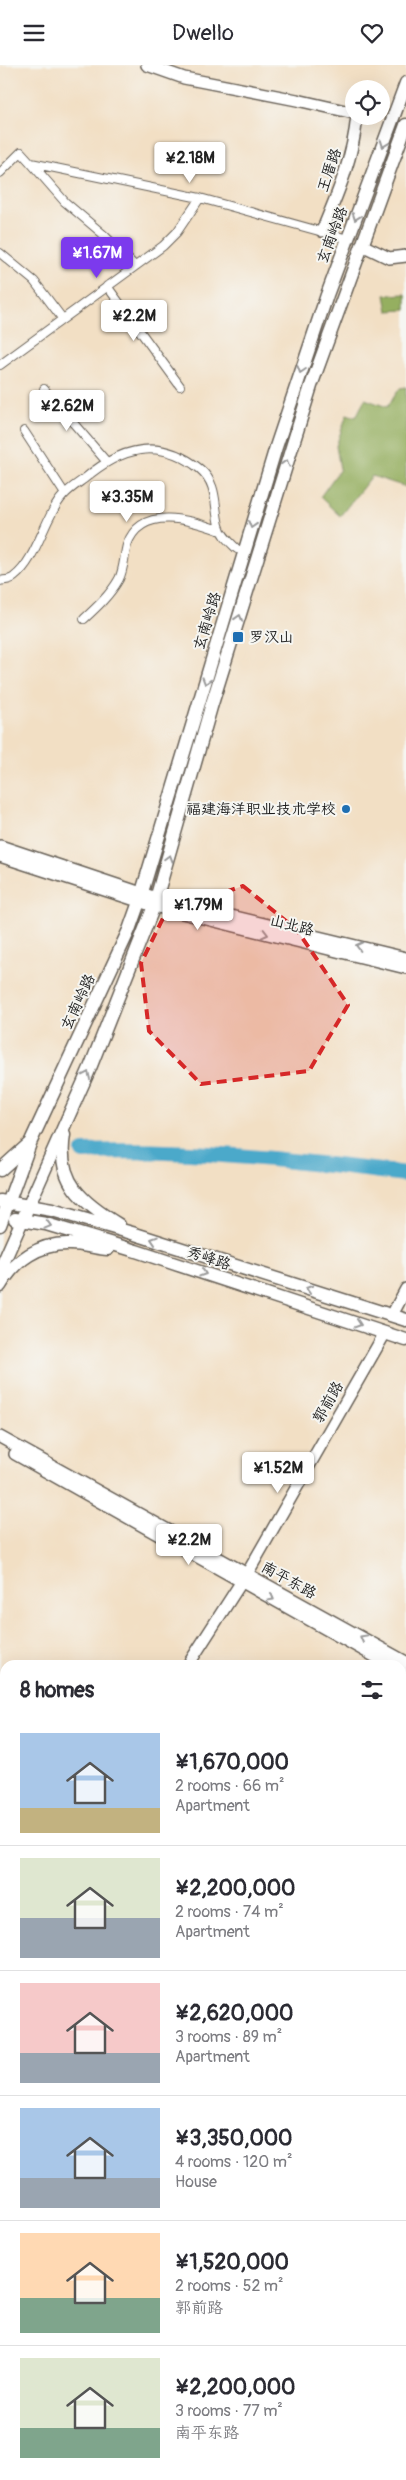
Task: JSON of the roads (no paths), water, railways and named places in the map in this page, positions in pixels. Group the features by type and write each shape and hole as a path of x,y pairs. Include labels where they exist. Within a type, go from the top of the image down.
{"main road":[{"path":"147,65 184,78 345,111"},
{"name":"玄南岭路","path":"1,1220 18,1162 32,1141 141,898 276,447 348,239 406,83"},
{"name":"王厝路","path":"322,231 347,169 354,146 357,125"},
{"name":"玄南岭路","path":"0,1270 90,1068 155,902 211,707 290,451 322,354 406,125"},
{"path":"362,245 390,258 406,256"},
{"name":"山北路","path":"0,846 141,898"},
{"name":"山北路","path":"0,856 155,902 406,968"},
{"name":"山北路","path":"155,902 406,958"},
{"path":"66,1119 62,1149 64,1167 71,1183 86,1203 132,1233"},
{"path":"0,1170 18,1162"},
{"name":"秀峰路","path":"5,1202 29,1205 132,1233 406,1319"},
{"name":"秀峰路","path":"1,1220 23,1219 136,1251 406,1340"},
{"path":"0,1286 19,1261 46,1247 69,1244 136,1251"},
{"path":"392,1315 406,1289"},
{"name":"郭前路","path":"191,1660 244,1577 385,1333"},
{"name":"南平东路","path":"0,1437 244,1577 382,1660"},
{"name":"南平东路","path":"0,1445 402,1660"}],"street":[{"path":"0,173 21,152 69,206 104,235 135,266"},
{"path":"31,163 200,198 348,239"},
{"path":"0,365 170,240 200,198"},
{"path":"0,253 34,281 62,318"},
{"path":"107,286 180,386"},
{"path":"44,389 106,461"},
{"path":"24,431 65,494"},
{"path":"0,581 14,578 24,566 65,494 106,461 138,448 157,449 186,459 202,471 215,491 221,531"},
{"path":"84,619 114,588 120,576 127,545 134,531 151,521 168,517 194,521 221,531 237,549"}],"waterway":[{"path":"83,1152 124,1151 205,1154 285,1160 406,1174"}],"place":[{"name":"罗汉山","path":"238,637"},
{"name":"福建海洋职业技术学校","path":"346,809"}]}
